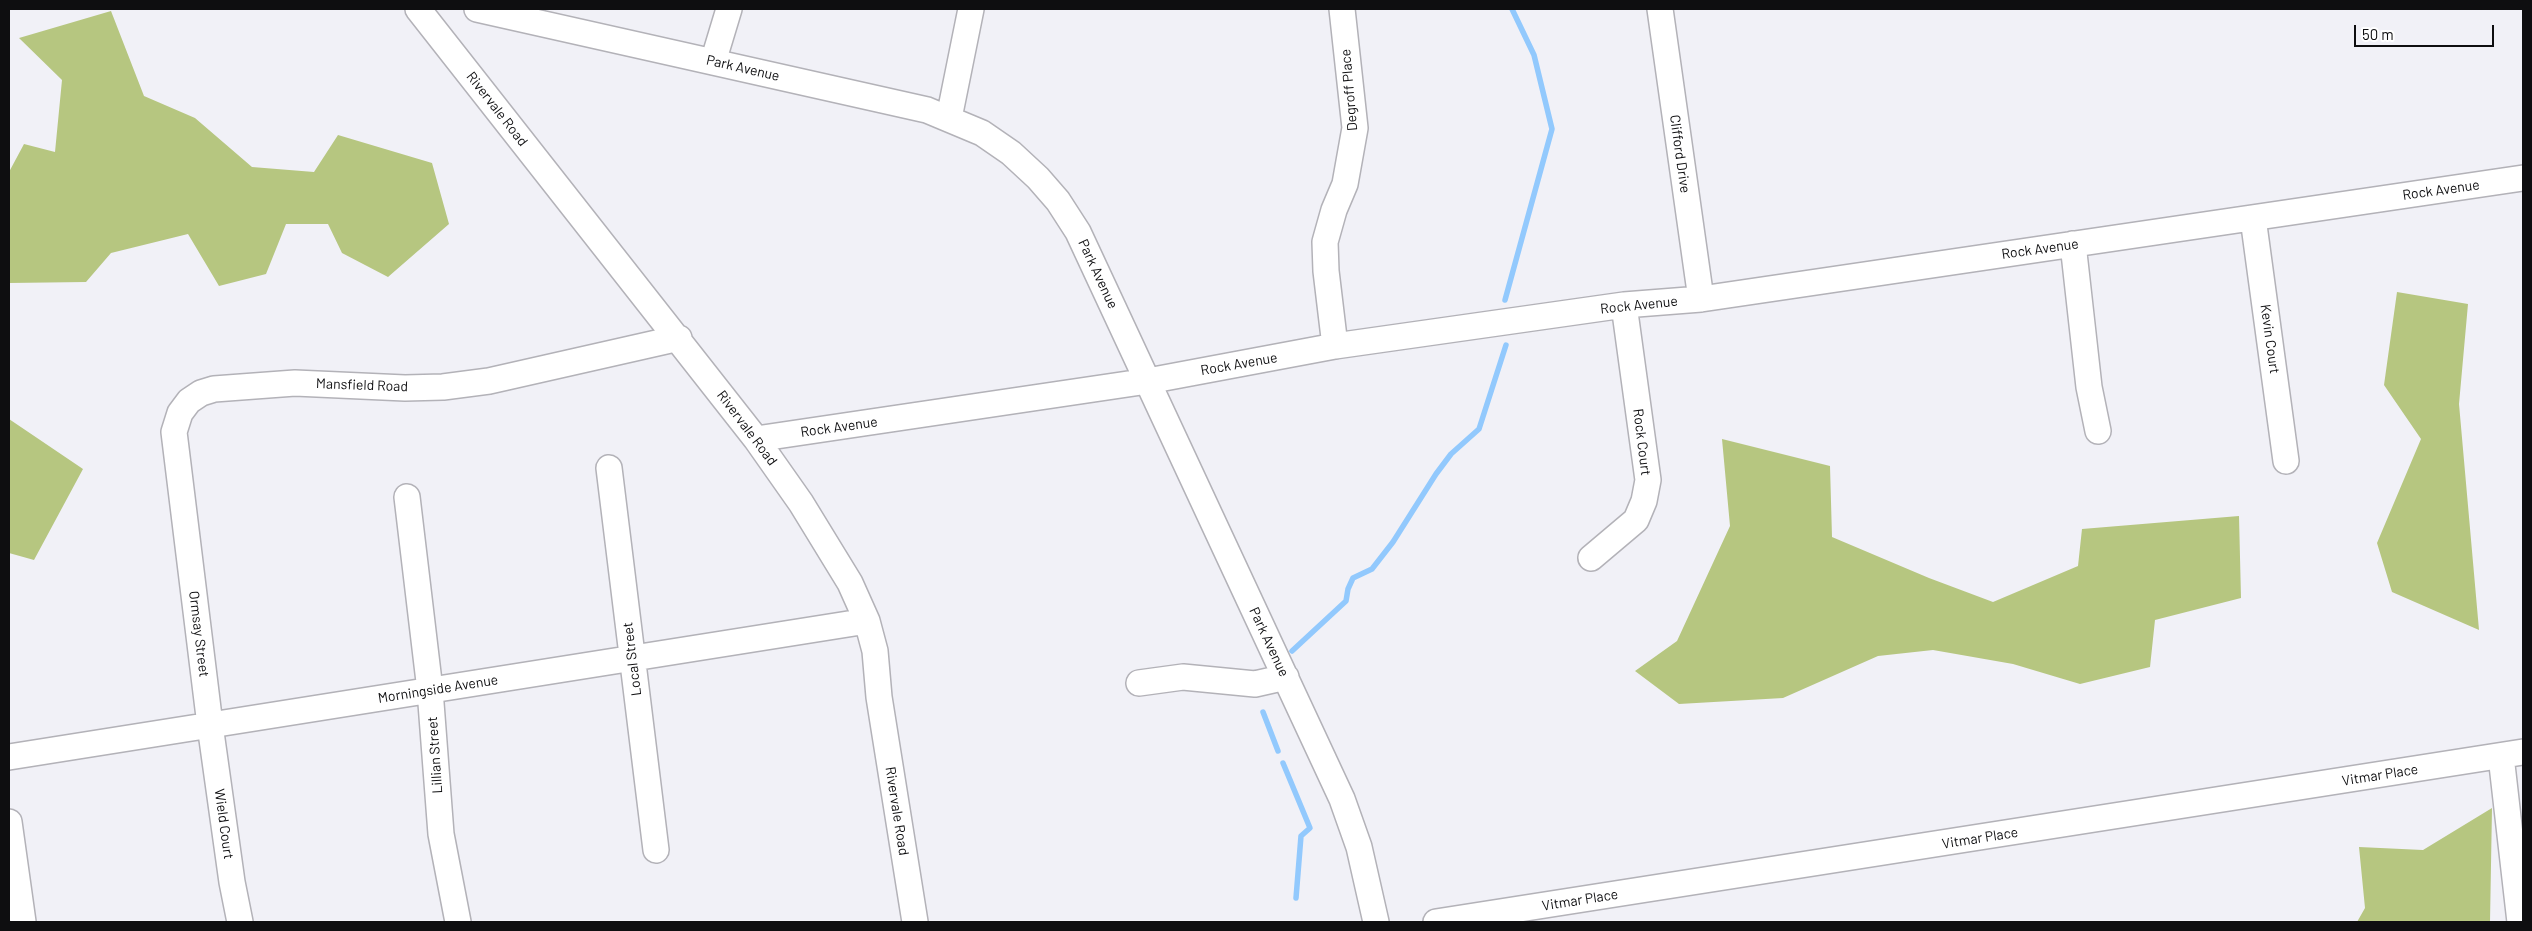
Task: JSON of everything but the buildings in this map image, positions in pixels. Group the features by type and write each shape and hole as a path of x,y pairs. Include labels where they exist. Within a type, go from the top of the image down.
{"street":[{"name":"Rivervale Road","path":"418,9 679,338 756,439 801,503 850,583 867,621 875,650 879,697 915,922"},
{"name":"Park Avenue","path":"477,9 926,110 982,133 1011,153 1038,178 1058,201 1078,232 1342,798 1359,847 1376,922"},
{"path":"714,62 729,9"},
{"path":"949,118 971,9"},
{"name":"Degroff Place","path":"1335,346 1326,271 1325,242 1334,210 1345,184 1354,128 1342,9"},
{"name":"Clifford Drive","path":"1660,9 1701,299"},
{"name":"Rock Avenue","path":"756,439 1148,381 1335,346 1624,305 1701,299 2523,178"},
{"name":"Kevin Court","path":"2253,218 2286,460"},
{"path":"2073,244 2088,387 2098,431"},
{"name":"Rock Court","path":"1591,558 1636,520 1644,501 1648,480 1624,305"},
{"name":"Mansfield Road","path":"188,542 174,432 180,412 188,401 201,393 214,389 295,383 405,388 443,387 489,381 679,338"},
{"name":"Local Street","path":"610,468 656,850"},
{"name":"Lillian Street","path":"407,497 430,690 441,834 458,922"},
{"name":"Ormsay Street","path":"188,542 210,725"},
{"name":"Morningside Avenue","path":"9,757 867,621"},
{"path":"1139,683 1182,677 1255,684 1286,677"},
{"name":"Wield Court","path":"210,725 232,882 240,922"},
{"path":"2512,754 2520,922"},
{"name":"Vitmar Place","path":"1436,922 2512,754"},
{"path":"9,822 23,922"}],"green space":[{"path":"111,11 144,96 195,118 252,167 314,172 338,135 432,163 449,224 388,277 342,253 328,224 286,224 266,274 219,286 188,234 111,253 86,282 9,283 9,172 24,144 55,152 62,80 19,38"},
{"path":"2397,292 2468,304 2459,404 2479,630 2392,592 2377,543 2421,439 2384,385"},
{"path":"9,419 83,469 34,560 9,553"},
{"path":"1722,439 1830,466 1832,537 1929,578 1993,602 2078,566 2082,529 2239,516 2241,598 2155,620 2150,667 2080,684 2013,664 1933,650 1878,656 1783,698 1679,704 1635,671 1677,641 1730,526"},
{"path":"2492,808 2490,922 2357,922 2365,908 2359,847 2423,850"}],"waterway":[{"path":"1505,300 1552,129 1534,55 1512,9"},
{"path":"1292,651 1346,601 1348,589 1353,578 1372,569 1393,542 1436,474 1451,454 1479,429 1506,345"},
{"path":"1263,712 1278,751"},
{"path":"1283,763 1310,828 1301,836 1296,898"}]}
